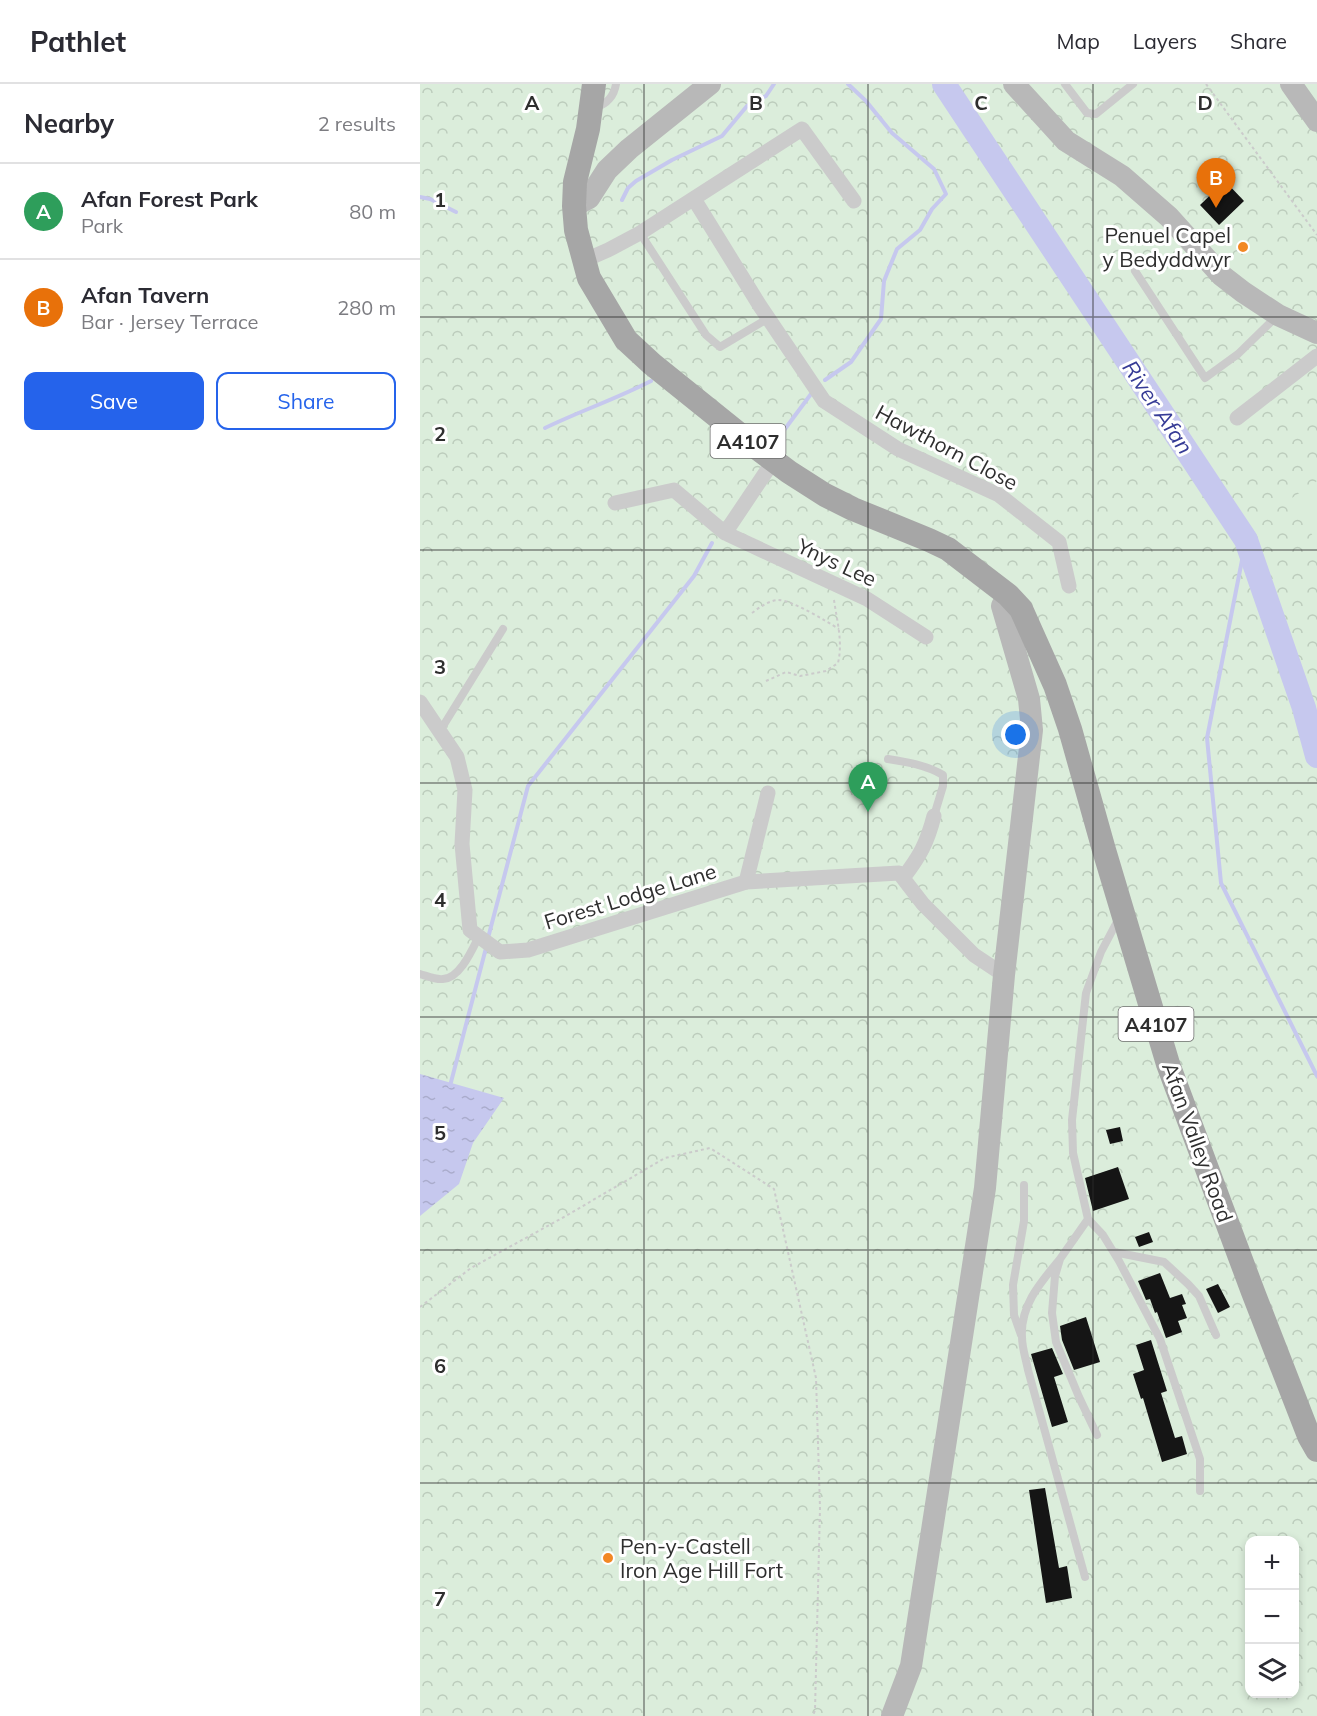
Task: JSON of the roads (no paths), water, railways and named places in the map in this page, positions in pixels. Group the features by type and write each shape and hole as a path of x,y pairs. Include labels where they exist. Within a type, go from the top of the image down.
{"main road":[{"name":"A4107","path":"594,84 592,109 575,182 576,230 583,261 594,289 626,340 652,364 774,460 825,495 948,549 1008,595"},
{"path":"574,206 588,198 607,170 629,149 710,84"},
{"path":"1016,84 1066,141 1122,176 1169,217 1221,275 1278,315 1317,333"},
{"path":"1297,88 1317,121"},
{"path":"892,1716 911,1666 985,1188 1004,975 1032,730 1029,699 1002,606 1008,595"},
{"name":"Afan Valley Road","path":"1008,595 1021,609 1055,685 1070,729 1168,1064 1309,1436 1317,1450"}],"street":[{"path":"583,261 640,233 802,129 854,201"},
{"name":"Hawthorn Close","path":"694,199 824,401 898,449 999,495 1059,542 1069,586"},
{"path":"1237,418 1317,356"},
{"path":"725,533 774,460"},
{"name":"Ynys Lee","path":"615,503 674,490 725,533 867,598 926,638"},
{"path":"420,702 457,757 465,790 462,843 470,930 485,941"},
{"name":"Forest Lodge Lane","path":"746,882 768,793"},
{"path":"934,816 927,840 903,878 923,904 974,955 1004,975"},
{"name":"Forest Lodge Lane","path":"485,941 500,952 528,950 746,882 899,873 903,878"}],"lane":[{"path":"592,109 603,105 611,98 616,84"},
{"path":"1065,84 1087,113 1096,114 1133,84"},
{"path":"640,233 706,335 720,347 769,318"},
{"path":"1135,271 1205,378 1238,354 1278,315"},
{"path":"440,731 503,629"},
{"path":"888,759 917,764 943,775 943,786 934,816"},
{"path":"1122,911 1101,952 1086,993 1072,1120 1073,1153 1088,1219 1103,1235 1114,1252 1160,1339 1200,1458 1200,1491"},
{"path":"420,974 443,980 452,976 485,941"},
{"path":"1024,1185 1024,1221 1013,1285 1014,1315 1022,1336 1028,1370 1085,1577"},
{"path":"1022,1336 1025,1308 1037,1286 1060,1259 1088,1219"},
{"path":"1114,1252 1164,1262 1198,1296 1216,1335"},
{"path":"1060,1259 1055,1276 1052,1313 1056,1342 1097,1435"}],"water":[{"path":"420,1074 504,1098 473,1143 459,1184 420,1216"}],"waterway":[{"path":"622,200 628,188 636,181 672,160 722,136 747,106 766,96 774,84"},
{"path":"825,380 851,362 881,319 884,281 897,249 920,230 932,209 946,194 934,169 892,133 866,101 848,84"},
{"name":"River Afan","path":"944,84 1246,540 1304,708 1317,756"},
{"path":"420,197 430,199 456,212"},
{"path":"545,428 651,381"},
{"path":"773,445 811,394"},
{"path":"1246,540 1207,738 1221,883 1317,1076"},
{"path":"488,938 528,786 694,576 712,543"},
{"path":"450,1086 486,948"}],"place":[{"name":"Afan Tavern","path":"1216,208"},
{"name":"Penuel Capel y Bedyddwyr","path":"1243,247"},
{"name":"Afan Forest Park","path":"868,812"},
{"name":"Pen-y-Castell Iron Age Hill Fort","path":"608,1558"}]}
